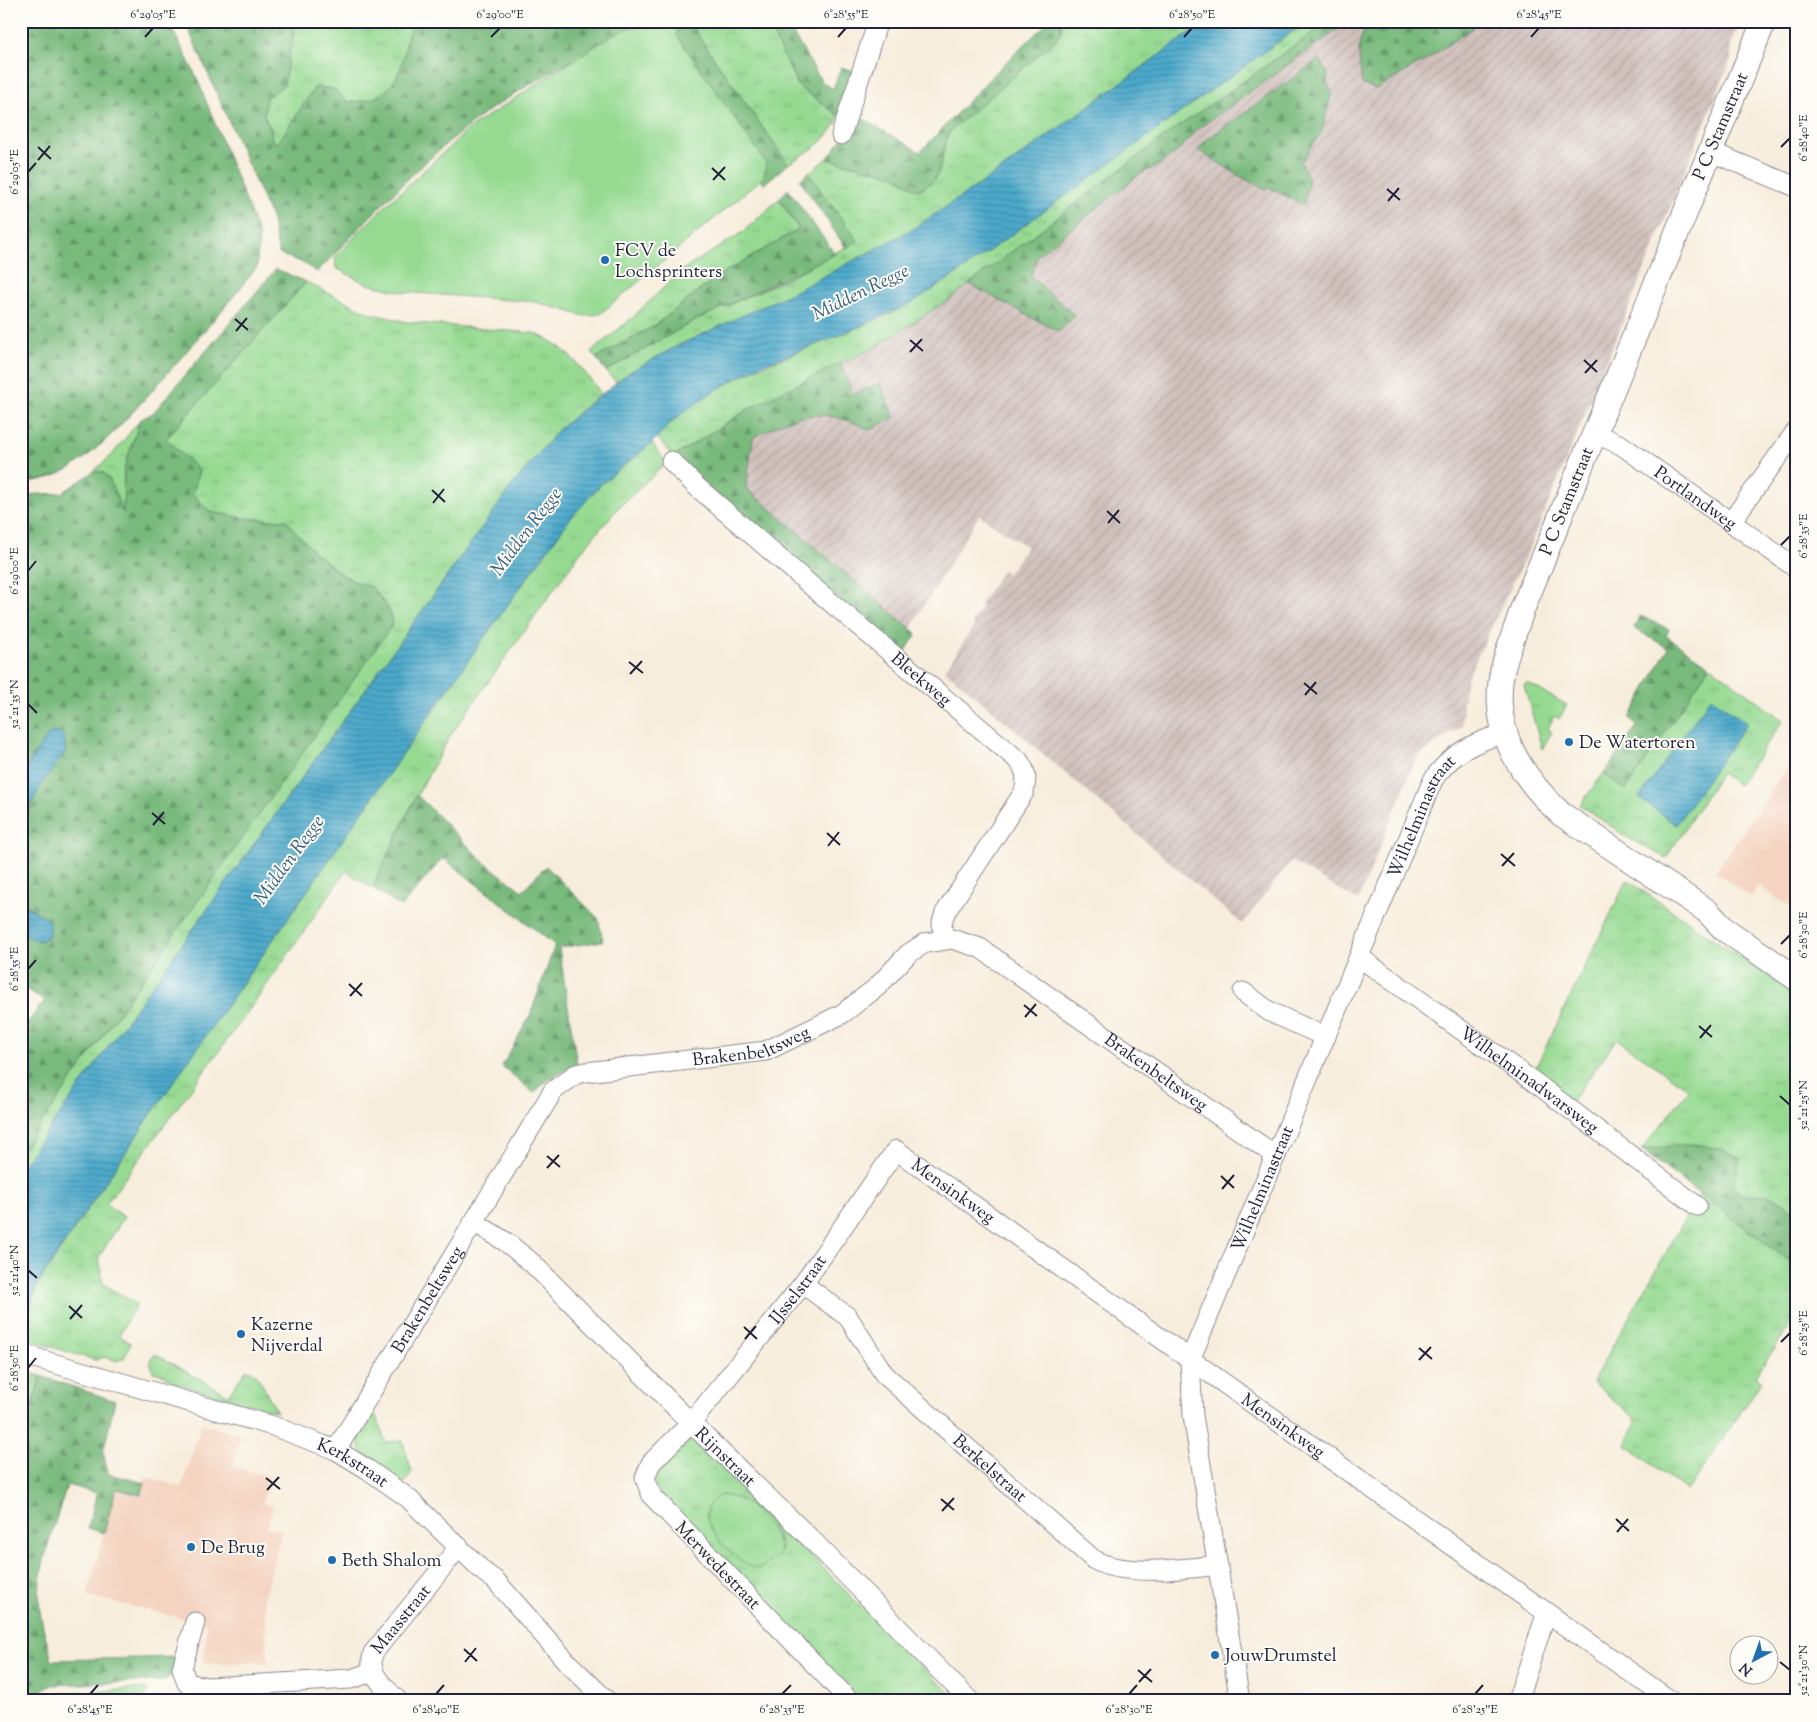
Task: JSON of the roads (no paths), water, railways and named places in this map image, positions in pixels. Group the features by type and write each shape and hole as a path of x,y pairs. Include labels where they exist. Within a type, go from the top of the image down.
{"street":[{"path":"841,135 878,21"},
{"name":"P C Stamstraat","path":"1764,21 1709,150 1522,610 1503,669 1501,700 1505,733 1527,778 1561,814 1707,911 1724,929 1796,978"},
{"path":"1709,150 1796,186"},
{"path":"1731,522 1796,431"},
{"name":"Portlandweg","path":"1594,433 1621,445 1796,568"},
{"name":"Bleekweg","path":"671,461 697,487 800,577 1019,761 1024,768 1026,776 1024,792 945,912 942,922 943,939"},
{"name":"Wilhelminastraat","path":"1240,1701 1193,1416 1190,1360 1433,780 1440,769 1463,749 1505,733"},
{"name":"P C Stamstraat","path":"1707,911 1726,915 1754,930 1796,958"},
{"name":"Brakenbeltsweg","path":"336,1450 545,1101 566,1080 586,1072 766,1051 842,1014 876,987 908,954 925,943 943,939 962,941 980,948 1276,1156"},
{"name":"Wilhelminadwarsweg","path":"1359,957 1537,1084 1697,1206"},
{"path":"1243,992 1270,1012 1326,1037"},
{"name":"IJsselstraat","path":"691,1423 804,1284 896,1150"},
{"name":"Mensinkweg","path":"896,1150 1671,1701"},
{"name":"Rijnstraat","path":"474,1222 506,1242 532,1263 691,1423 811,1539 970,1701"},
{"name":"Berkelstraat","path":"804,1284 848,1317 884,1374 1093,1559 1104,1565 1159,1570 1218,1565"},
{"name":"Kerkstraat","path":"21,1354 273,1426 336,1450 367,1468 408,1498 485,1573 495,1580 568,1663 605,1700"},
{"name":"Merwedestraat","path":"691,1423 647,1468 645,1478 649,1491 850,1701"},
{"name":"Maasstraat","path":"398,1701 372,1672 370,1666 373,1653 459,1547"},
{"path":"1517,1701 1547,1612"},
{"name":"Maasstraat","path":"195,1622 182,1668 187,1683 237,1693 351,1679 372,1672"}],"water":[{"name":"Midden Regge","path":"1206,21 1307,21 964,269 915,301 838,336 761,365 712,392 673,420 652,443 602,483 569,520 481,642 152,1113 37,1285 21,1339 21,1168 514,483 560,428 628,373 677,346 798,290 913,229 1005,167"},
{"path":"1711,697 1747,723 1676,825 1639,798"},
{"path":"52,732 59,733 64,737 66,751 41,785 21,824 21,777 44,740"},
{"path":"21,903 47,919 50,929 48,937 40,941 21,934"}],"place":[{"name":"FCV de Lochsprinters","path":"605,260"},
{"name":"De Watertoren","path":"1569,742"},
{"name":"Kazerne Nijverdal","path":"241,1334"},
{"name":"De Brug","path":"191,1547"},
{"name":"Beth Shalom","path":"332,1560"},
{"name":"JouwDrumstel","path":"1215,1655"}]}
